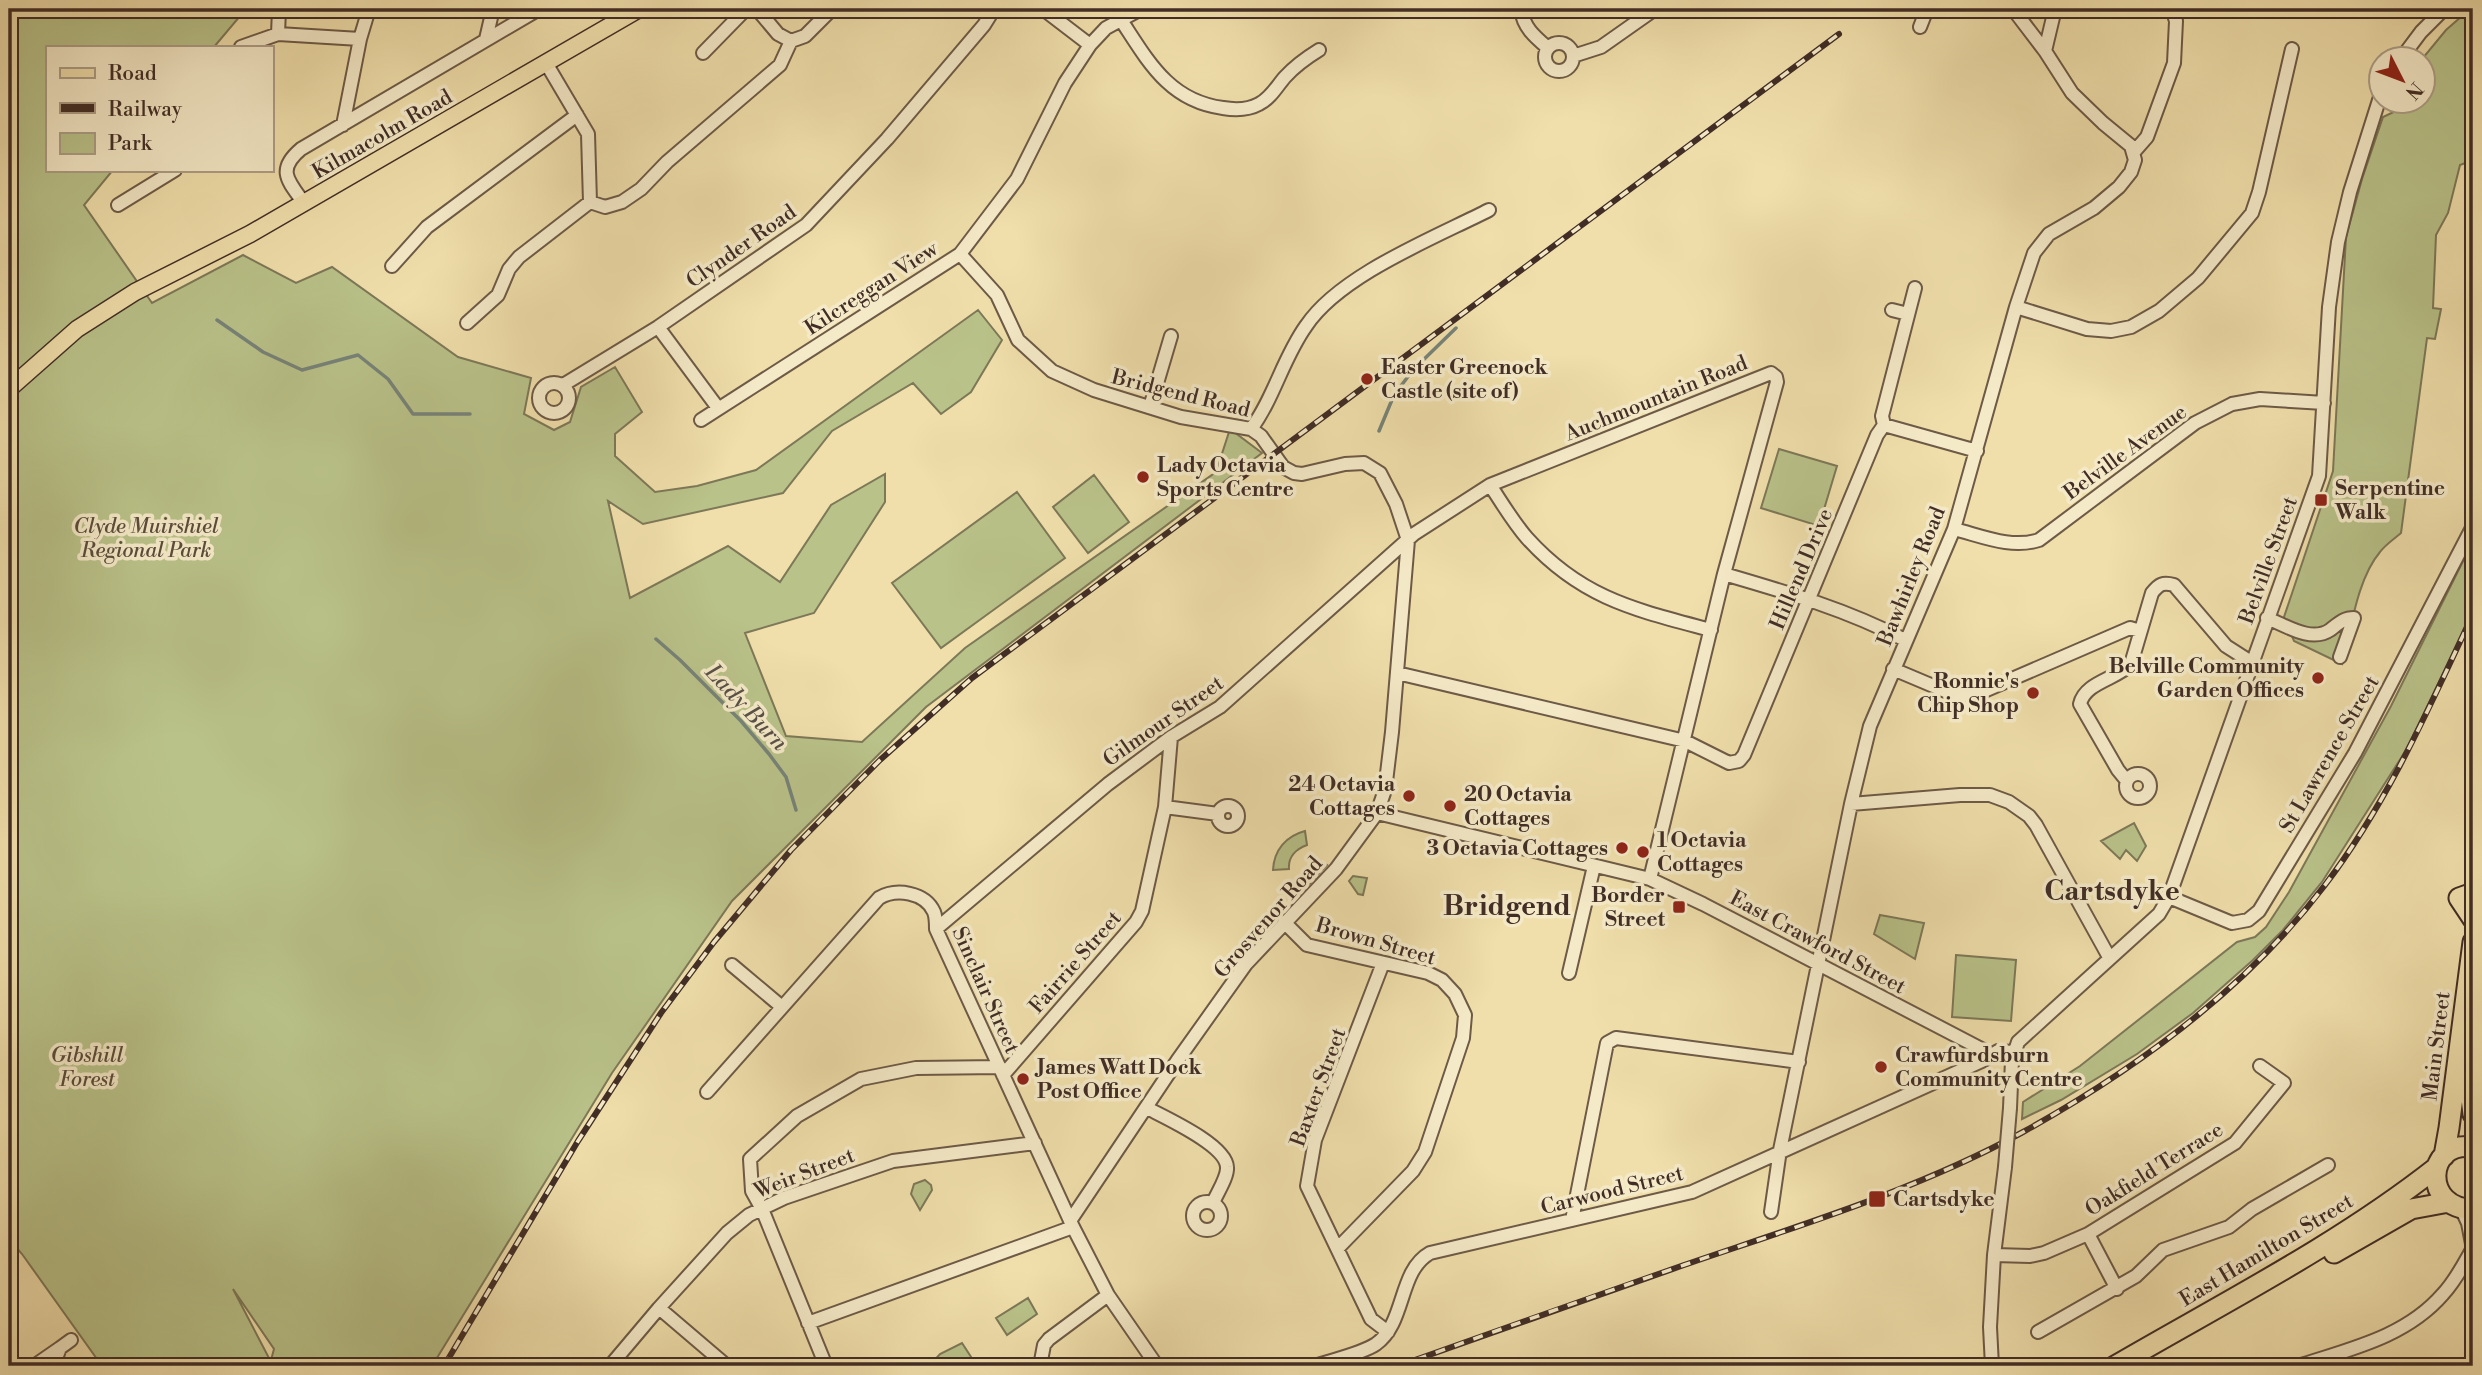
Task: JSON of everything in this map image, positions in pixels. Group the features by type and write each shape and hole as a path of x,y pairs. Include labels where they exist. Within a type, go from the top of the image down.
{"highway":[{"path":"2473,893 2459,898 2473,919"},
{"name":"Main Street","path":"2440,1161 2449,1128 2473,942"},
{"name":"Main Street","path":"2473,1039 2470,1090 2473,1114"},
{"path":"2461,1206 2442,1196 2437,1185 2440,1161 2458,1147 2473,1147"},
{"name":"East Hamilton Street","path":"2115,1366 2330,1240 2395,1199 2440,1161"},
{"name":"East Hamilton Street","path":"2141,1366 2402,1213 2421,1206 2461,1206"}],"main road":[{"name":"Kilmacolm Road","path":"9,389 77,329 135,292 250,234 639,9"}],"street":[{"path":"278,34 279,9"},
{"path":"343,125 360,39 369,9"},
{"path":"486,39 493,9"},
{"path":"304,203 287,180 286,170 289,159 301,149 539,9"},
{"path":"703,53 746,9"},
{"path":"757,9 778,34 791,41"},
{"path":"590,202 605,206 622,202 641,190 667,162 780,65 791,41 805,36 832,9"},
{"name":"Clynder Road","path":"563,385 658,327 806,225 887,139 984,25 994,9"},
{"path":"1043,9 1090,45"},
{"name":"Kilcreggan View","path":"701,420 960,254 1017,179 1065,83 1090,45 1106,27 1141,9"},
{"path":"1521,9 1522,20 1532,34 1548,48"},
{"path":"1573,56 1566,44 1556,43 1548,48 1546,61 1555,70 1568,68 1573,56 1601,47 1655,9"},
{"path":"1920,26 1927,9"},
{"path":"2013,9 2072,93 2131,146 2133,153"},
{"path":"2045,51 2055,9"},
{"name":"Bawhirley Road","path":"1771,1212 1780,1150 1851,804 1870,726 1954,529 2015,307 2034,253 2049,234 2094,208 2131,173 2135,160 2133,153 2147,137 2174,63 2176,21 2172,9"},
{"path":"2411,46 2444,9"},
{"path":"1121,20 1162,79 1202,105 1227,109 1242,110 1260,104 1298,64 1319,50"},
{"path":"244,46 278,34 360,39"},
{"path":"2015,307 2087,328 2111,331 2131,327 2159,311 2197,278 2252,213 2292,49"},
{"path":"546,63 588,134 590,202"},
{"path":"392,266 427,227 577,115"},
{"name":"Belville Street","path":"2014,1049 2023,1036 2159,914 2169,897 2319,476 2329,307 2337,242 2375,116"},
{"path":"118,205 172,172"},
{"path":"467,323 498,295 509,269 519,257 590,202"},
{"path":"1251,429 1263,413 1282,368 1307,324 1338,292 1379,266 1489,210"},
{"name":"Bridgend Road","path":"960,254 997,295 1018,340 1052,371 1094,390 1150,407 1181,416 1251,429 1261,436 1283,467 1293,473 1302,474 1345,464 1364,463 1380,474 1396,504 1408,540 1385,790 1377,813"},
{"name":"Hillend Drive","path":"1685,741 1729,763 1739,761 1744,755 1877,435 1884,425 1882,416 1915,288"},
{"path":"1892,310 1908,314"},
{"path":"658,327 718,408"},
{"path":"1150,407 1171,336"},
{"name":"Auchmountain Road","path":"1408,540 1441,515 1490,485 1771,373 1777,382 1724,574"},
{"name":"Belville Avenue","path":"1954,529 2010,543 2027,544 2039,540 2194,422 2232,404 2260,399 2324,403"},
{"path":"1884,425 1977,451"},
{"path":"1490,485 1526,536 1569,577 1595,593 1632,608 1712,630"},
{"name":"St Lawrence Street","path":"2169,897 2232,923 2248,920 2259,911 2355,753 2473,526"},
{"name":"Gilmour Street","path":"936,929 1108,784 1171,737 1220,707 1408,540"},
{"path":"1650,879 1724,574 1809,599 1880,627 1905,640"},
{"path":"2127,781 2080,704 2087,690 2126,670 2131,664 2152,593 2158,585 2174,585 2226,646 2251,662"},
{"path":"2267,618 2314,636 2327,633 2346,618 2354,618 2340,657"},
{"path":"1893,669 1957,696 1975,695 2130,628 2140,631"},
{"path":"1397,673 1685,741"},
{"name":"Fairrie Street","path":"1002,1071 1136,922 1142,911 1165,807 1171,737"},
{"path":"1851,804 1960,795 1990,795 2009,802 2029,816 2036,825 2109,957"},
{"path":"1165,807 1218,814"},
{"name":"East Crawford Street","path":"1377,813 1650,879 1993,1055"},
{"name":"Grosvenor Road","path":"1072,1224 1177,1061 1247,964 1336,869 1377,813"},
{"path":"1569,973 1594,866"},
{"name":"Sinclair Street","path":"707,1092 871,906 888,892 902,892 920,898 934,912 936,929 1072,1224 1108,1295 1157,1366"},
{"name":"Brown Street","path":"1284,922 1307,945 1427,973 1442,980 1455,995 1465,1015 1463,1038 1425,1152 1413,1171 1338,1248"},
{"name":"Baxter Street","path":"1383,963 1315,1140 1307,1186 1371,1319 1388,1332"},
{"path":"732,965 782,1007"},
{"path":"1572,1220 1606,1048 1610,1040 1616,1038 1799,1062"},
{"path":"1992,1366 1990,1327 1994,1255 2014,1049 1993,1055"},
{"name":"Carwood Street","path":"1388,1332 1414,1269 1424,1256 1681,1196 1993,1055"},
{"name":"Oakfield Terrace","path":"1994,1255 2030,1256 2044,1253 2088,1234 2235,1143 2284,1083 2260,1066"},
{"path":"826,1366 762,1209 752,1191 750,1159 797,1116 860,1079 916,1068 1002,1071"},
{"path":"1147,1108 1206,1141 1226,1159 1228,1169 1213,1203"},
{"name":"Weir Street","path":"610,1366 727,1233 762,1209 783,1198 893,1161 1035,1143"},
{"path":"2038,1332 2117,1289 2136,1276 2163,1250 2229,1227 2252,1209 2328,1165"},
{"path":"2298,1366 2378,1340 2414,1320 2444,1293 2473,1248 2461,1206"},
{"path":"808,1323 1072,1224"},
{"path":"2088,1234 2117,1289"},
{"path":"1040,1366 1044,1345 1049,1339 1108,1295"},
{"path":"659,1308 727,1366"},
{"path":"1315,1366 1372,1346 1388,1332"},
{"path":"34,1366 66,1344 53,1366"}],"green space":[{"path":"9,9 246,9 215,46 46,46 46,172 111,172 84,205 152,303 243,255 296,283 332,267 458,357 531,378 524,414 554,430 570,422 581,387 615,367 642,412 615,434 615,456 655,492 697,486 756,470 978,310 1002,340 971,392 941,414 913,383 832,431 783,493 643,524 608,501 630,598 728,546 780,582 831,505 885,474 885,502 814,613 745,633 786,736 862,742 965,648 1216,472 1230,429 1262,453 926,707 732,901 612,1073 432,1366 269,1366 270,1361 261,1366 102,1366 9,1239","holes":["233,1289 274,1349 270,1360"]},
{"path":"2473,9 2473,160 2460,165 2448,213 2436,235 2433,308 2441,309 2435,339 2427,338 2401,533 2382,549 2366,576 2360,590 2342,664 2294,641 2284,617 2333,471 2346,237 2383,117 2436,116 2436,46 2433,46 2446,30"},
{"path":"1779,449 1837,466 1819,526 1761,508"},
{"path":"1094,475 1129,522 1088,553 1053,507"},
{"path":"1017,492 1065,558 941,648 892,583"},
{"path":"2473,541 2473,611 2408,747 2322,882 2283,930 2193,1013 2137,1054 2061,1100 2022,1119 2023,1102 2080,1066 2237,942 2255,937 2266,927 2289,892 2391,706"},
{"path":"2134,823 2146,846 2137,861 2126,850 2120,859 2101,841"},
{"path":"1305,831 1307,845 1294,854 1289,869 1273,870 1282,845 1292,836"},
{"path":"1318,859 1327,865 1297,897 1290,891"},
{"path":"1353,876 1367,878 1363,895 1358,894 1349,881"},
{"path":"1880,915 1924,923 1915,959 1874,934"},
{"path":"1956,955 2016,960 2011,1021 1952,1017"},
{"path":"925,1180 932,1190 920,1210 911,1194 914,1184"},
{"path":"1028,1298 1037,1314 1007,1335 996,1318"},
{"path":"962,1343 975,1363 971,1366 929,1366 940,1354"}],"waterway":[{"path":"217,320 263,352 302,370 358,355 388,379 413,414 470,414"},
{"path":"1379,431 1394,395 1413,370 1456,328"},
{"name":"Lady Burn","path":"656,639 741,721 769,754 786,777 796,810"}],"railway":[{"path":"444,1366 578,1141 661,1013 714,942 791,850 880,760 972,678 1839,34"},
{"path":"1398,1366 1813,1221 1941,1172 1983,1153 2065,1108 2147,1054 2187,1024 2261,958 2325,885 2388,788 2473,614"}],"place":[{"name":"Easter Greenock Castle (site of)","path":"1367,379"},
{"name":"Lady Octavia Sports Centre","path":"1143,477"},
{"name":"Serpentine Walk","path":"2321,500"},
{"name":"Belville Community Garden Offices","path":"2318,678"},
{"name":"Ronnie's Chip Shop","path":"2033,693"},
{"name":"24 Octavia Cottages","path":"1409,796"},
{"name":"20 Octavia Cottages","path":"1450,806"},
{"name":"3 Octavia Cottages","path":"1622,848"},
{"name":"1 Octavia Cottages","path":"1643,852"},
{"name":"Border Street","path":"1679,907"},
{"name":"Crawfurdsburn Community Centre","path":"1881,1067"},
{"name":"James Watt Dock Post Office","path":"1023,1079"},
{"name":"Cartsdyke","path":"1877,1199"}],"district":[{"name":"Cartsdyke","path":"2112,890"},
{"name":"Bridgend","path":"1507,905"}],"park label":[{"name":"Clyde Muirshiel Regional Park","path":"146,538"},
{"name":"Gibshill Forest","path":"87,1067"}]}
